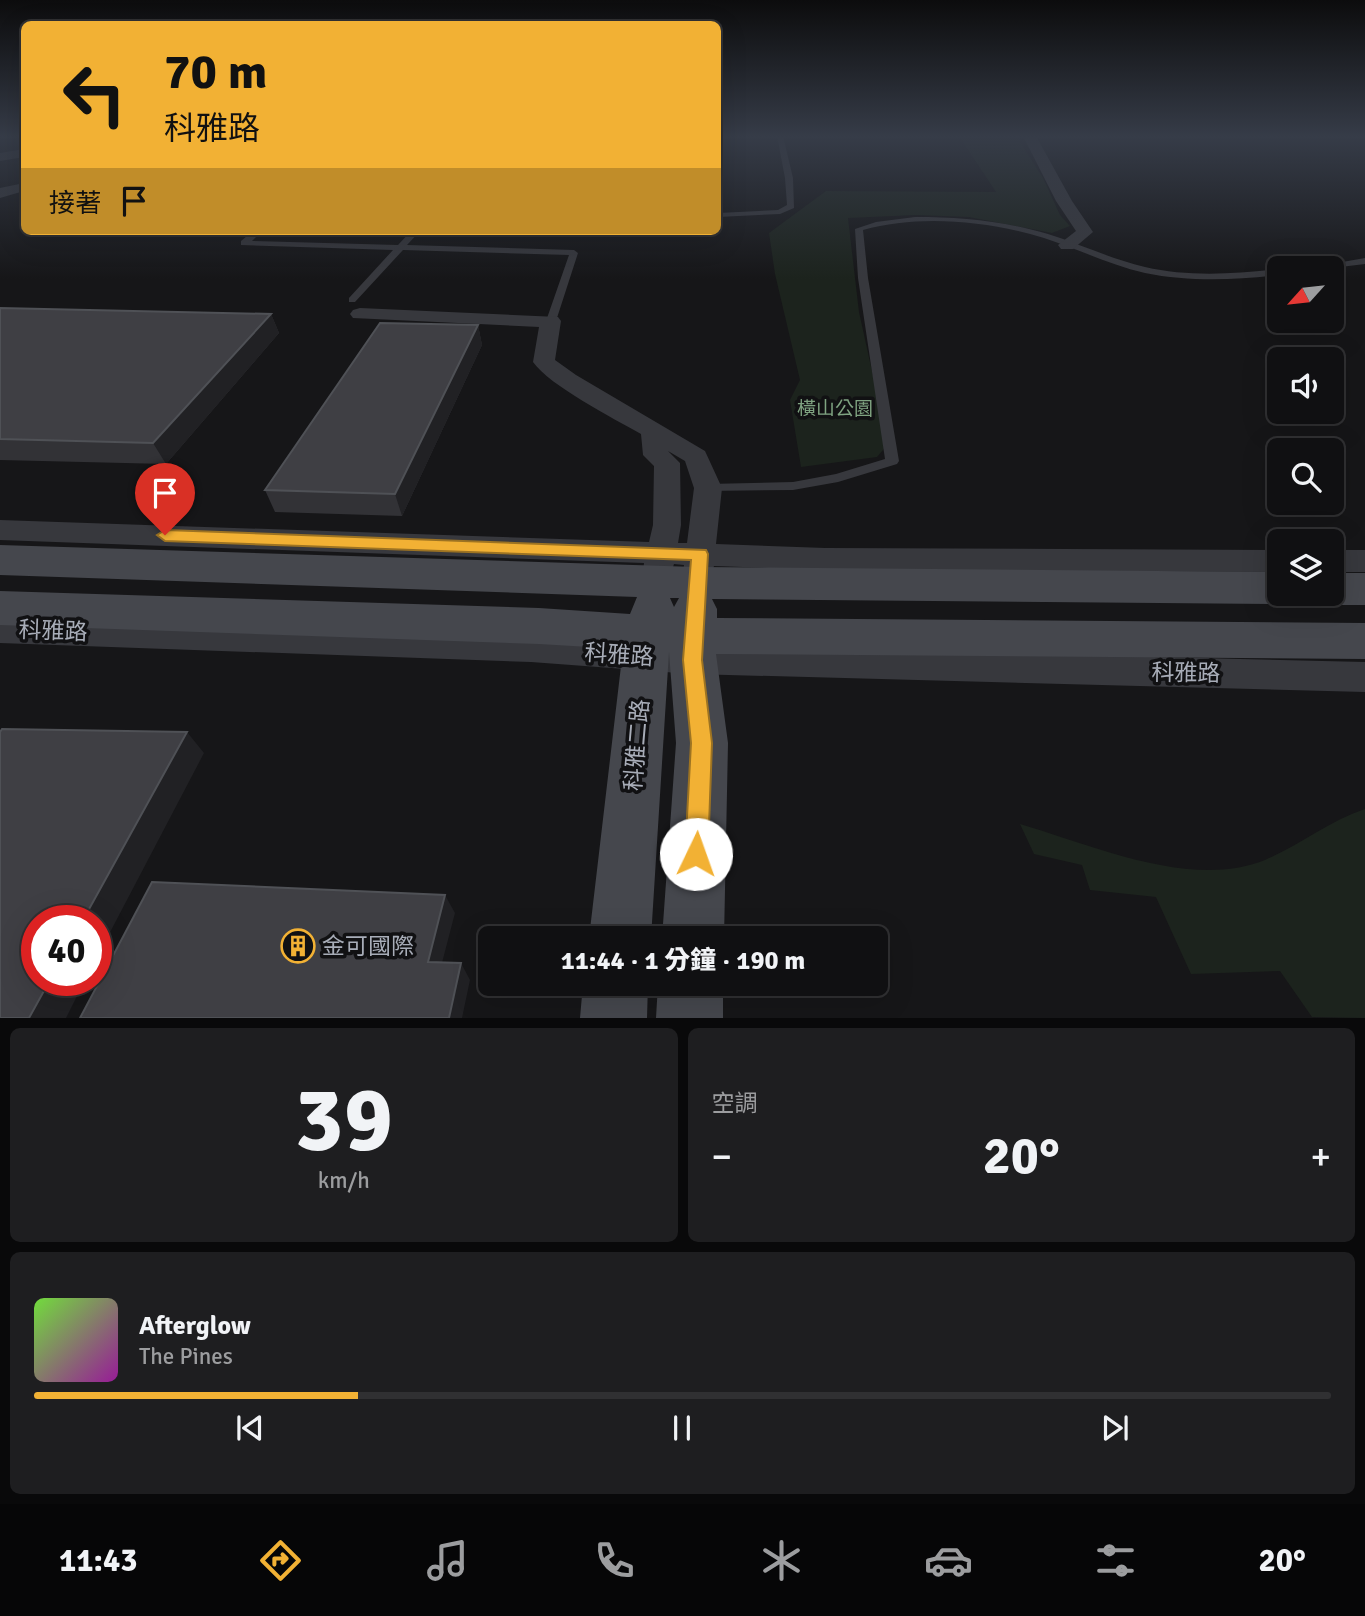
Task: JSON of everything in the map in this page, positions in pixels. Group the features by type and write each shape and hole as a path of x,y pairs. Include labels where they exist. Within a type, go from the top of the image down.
{"street":[{"path":"1055,184 1085,232 1067,245"},
{"path":"0,193 21,188"},
{"path":"356,307 551,320"},
{"name":"科雅二路","path":"551,320 544,344 544,362 568,380 696,457 708,488 678,568 670,647 622,926"},
{"name":"科雅二路","path":"653,433 656,455 667,463 667,525 678,568"},
{"path":"0,530 678,568 838,559 1267,561"},
{"path":"0,559 678,568 1267,588"},
{"path":"1344,561 1365,561"},
{"path":"1344,589 1365,589"},
{"name":"科雅路","path":"0,608 539,626 670,647 1365,677"},
{"name":"科雅路","path":"0,630 531,648 1365,641"},
{"name":"科雅二路","path":"670,647 702,743 694,926"},
{"path":"613,1017 615,996"},
{"path":"689,1017 690,996"}],"lane":[{"path":"721,215 780,212 791,205 789,184"},
{"path":"708,488 793,486 838,478 892,461 863,278 859,229 877,222 943,220 1014,228 1147,271 1241,277 1267,274"},
{"path":"253,235 244,243 574,253 551,320"},
{"path":"356,307 412,235"},
{"path":"1344,264 1365,261"}],"green space":[{"name":"橫山公園","path":"990,184 1046,184 1060,215 1070,226 1052,233 969,217 916,215 848,218 859,312 888,444 877,457 801,467 790,400 800,380 775,274 769,233 826,191 996,192"},
{"path":"1365,809 1365,1018 1312,1017 1280,971 1191,974 1156,897 1090,890 1082,865 1034,854 1020,824 1142,861 1206,870 1236,868 1265,860"}],"building":[{"path":"0,308 271,314 153,443 0,439"},
{"path":"380,323 478,325 395,494 265,490"},
{"path":"2,729 187,732 91,905 21,905 21,996 41,996 29,1018 0,1018"},
{"name":"金可國際","path":"152,882 445,895 428,962 461,963 449,1018 80,1018 92,996 112,996 112,958"}],"place":[{"name":"金可國際","path":"298,946"}],"route":[{"path":"165,535 700,554 692,660 702,743 696,854"}]}
